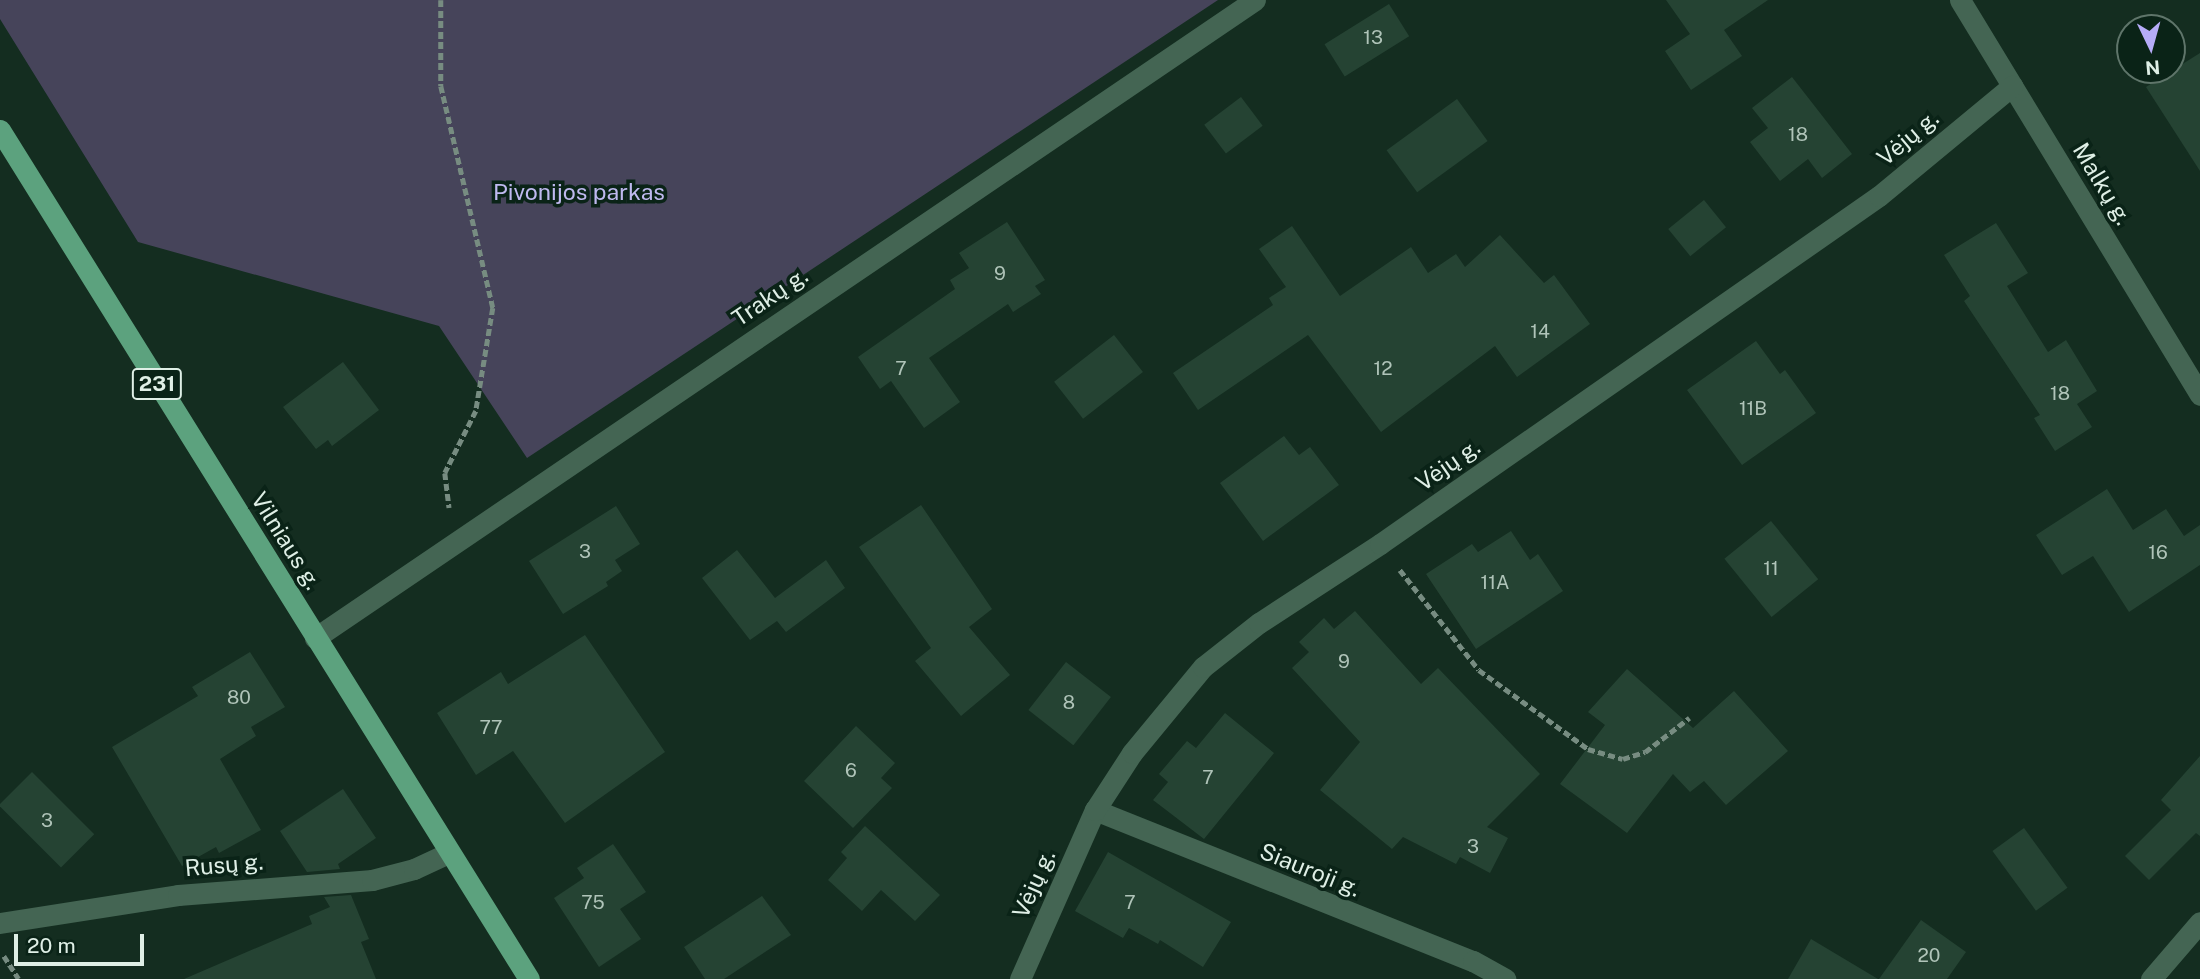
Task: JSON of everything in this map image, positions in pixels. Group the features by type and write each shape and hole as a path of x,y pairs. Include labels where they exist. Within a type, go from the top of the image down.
{"main road":[{"name":"Vilniaus g.","path":"0,130 530,979"}],"street":[{"name":"Trakų g.","path":"315,638 1255,0"},
{"name":"Malkų g.","path":"1960,0 2200,395"},
{"name":"Vėjų g.","path":"1020,979 1095,810 1132,753 1203,667 1259,623 1380,544 1879,196 2012,86"},
{"name":"Siauroji g.","path":"1095,810 1473,961 1505,979"},
{"name":"Rusų g.","path":"0,923 178,895 372,880 414,869 449,853"},
{"path":"2151,979 2200,922"}],"path":[{"path":"442,0 441,86 493,308 476,411 445,474 454,544"},
{"path":"1380,544 1479,670 1588,748 1623,759 1645,752 1689,718"},
{"path":"0,949 19,979"}],"green space":[{"name":"Pivonijos parkas","path":"0,0 1218,0 527,458 439,326 138,242 0,19"}],"building":[{"path":"1666,0 1768,0 1724,30 1742,56 1691,90 1665,51 1690,34"},
{"path":"1389,4 1409,36 1345,76 1325,44"},
{"path":"2200,53 2200,171 2146,87 2151,84 2186,84 2186,62"},
{"path":"1792,77 1852,154 1822,178 1808,159 1780,181 1750,142 1768,128 1752,108"},
{"path":"1241,97 1263,126 1226,153 1204,125"},
{"path":"1457,99 1488,141 1417,192 1387,150"},
{"path":"1704,200 1726,227 1690,256 1668,229"},
{"path":"1007,222 1045,280 1035,286 1041,294 1013,312 1008,304 929,358 960,402 924,428 891,381 880,389 858,357 955,289 950,280 969,268 959,253"},
{"path":"1996,223 2028,273 2007,286 2048,352 2066,340 2097,391 2077,404 2092,427 2055,451 2034,418 2040,415 1964,301 1970,296 1944,255"},
{"path":"1292,226 1340,296 1411,247 1428,273 1456,254 1465,267 1500,235 1544,283 1554,275 1590,324 1517,377 1495,346 1381,432 1308,335 1198,410 1173,373 1273,305 1269,298 1286,287 1259,249"},
{"path":"1114,335 1143,372 1083,419 1054,382"},
{"path":"1756,341 1780,374 1785,370 1816,413 1742,465 1687,390"},
{"path":"343,362 379,410 332,446 328,440 316,449 283,407"},
{"path":"1284,436 1299,455 1310,447 1339,485 1263,541 1220,483"},
{"path":"2107,489 2133,530 2166,509 2184,536 2200,525 2200,565 2129,612 2093,556 2062,575 2036,535"},
{"path":"921,505 992,609 969,627 1010,675 961,716 915,661 931,648 859,547"},
{"path":"616,506 640,544 615,560 622,571 606,582 608,586 563,614 529,561"},
{"path":"1771,521 1818,579 1772,617 1724,559"},
{"path":"1511,531 1530,560 1538,554 1563,591 1476,649 1426,574 1472,544 1478,552"},
{"path":"737,550 775,598 826,560 845,588 786,632 777,621 750,640 702,578"},
{"path":"1355,611 1421,684 1438,668 1540,774 1487,827 1508,838 1490,873 1460,857 1456,864 1403,837 1392,849 1320,790 1360,742 1292,668 1309,652 1299,642 1324,618 1334,629"},
{"path":"585,635 665,752 565,823 513,751 476,775 437,713 501,672 508,684"},
{"path":"250,652 285,707 251,727 256,736 220,759 261,830 219,853 216,847 182,866 112,747 198,696 192,687"},
{"path":"1066,662 1111,697 1073,745 1028,710"},
{"path":"1627,669 1693,728 1734,691 1788,751 1726,805 1704,781 1690,792 1673,774 1627,833 1560,784 1605,725 1588,712"},
{"path":"1225,713 1274,753 1204,839 1153,800 1168,782 1159,774 1187,741 1196,748"},
{"path":"856,726 895,763 881,778 892,788 853,828 804,781"},
{"path":"2200,756 2200,836 2196,833 2149,880 2125,856 2171,810 2161,800"},
{"path":"32,772 94,834 61,867 0,806"},
{"path":"343,789 376,838 338,864 340,869 307,872 280,831"},
{"path":"865,826 940,895 915,921 881,890 862,911 828,880 847,858 841,852"},
{"path":"2024,828 2067,888 2036,911 1992,851"},
{"path":"613,844 646,892 620,909 641,939 599,967 554,898 584,878 577,868"},
{"path":"1108,852 1231,922 1203,967 1160,940 1158,944 1129,928 1123,938 1075,911"},
{"path":"351,895 369,939 361,942 376,979 184,979 312,924 309,916 330,907 324,897"},
{"path":"762,896 791,935 724,979 705,979 684,947"},
{"path":"1921,920 1966,952 1947,979 1879,979"},
{"path":"1811,939 1878,979 1788,979"}]}
